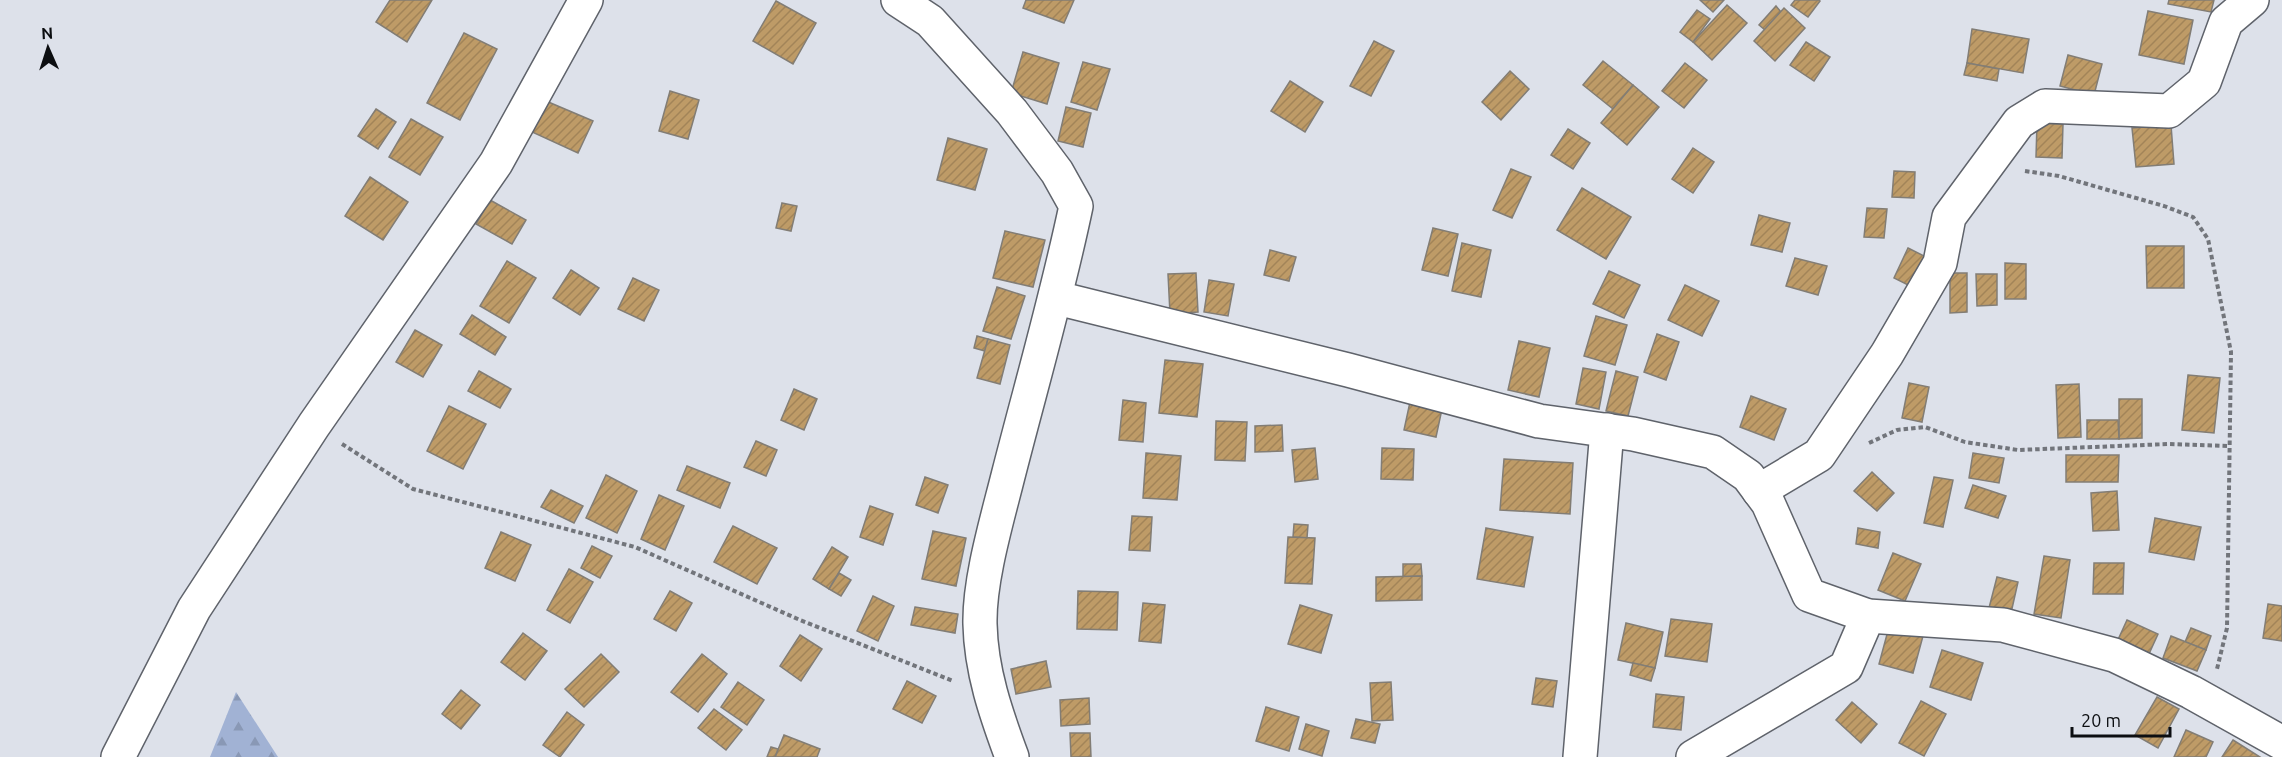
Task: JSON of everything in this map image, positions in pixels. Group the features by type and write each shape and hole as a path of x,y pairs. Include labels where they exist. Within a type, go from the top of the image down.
{"street":[{"path":"118,757 194,609 314,425 496,163 585,0"},
{"path":"898,0 930,21 1012,112 1057,172 1076,206 1057,298 1029,393 990,549 980,624 989,696 1012,757"},
{"path":"1759,491 1819,455 1887,354 1940,263 1949,217 2019,122 2045,106 2169,111 2204,82 2226,22 2252,0"},
{"path":"1057,298 1348,370 1539,421 1607,430 1713,452 1748,476 1768,503 1809,595 1868,616 2003,625 2115,655 2204,699 2282,743"},
{"path":"1580,757 1607,430"},
{"path":"1693,757 1846,667 1868,616"}],"path":[{"path":"1989,165 2059,176 2164,206 2193,217 2208,239 2231,352 2228,628 2216,674 2204,699"},
{"path":"314,425 413,489 635,547 800,620 989,696"},
{"path":"1836,430 1864,445 1897,430 1925,427 1965,442 2018,450 2169,444 2230,446"}],"green space":[{"path":"236,692 278,757 210,757"}],"building":[{"path":"390,0 432,0 407,42 376,22"},
{"path":"1026,0 1074,0 1064,23 1023,8"},
{"path":"1700,0 1724,0 1713,12"},
{"path":"1795,0 1820,1 1808,17 1791,5"},
{"path":"2169,0 2214,0 2211,12 2168,4"},
{"path":"776,1 816,23 793,64 753,41"},
{"path":"1727,5 1747,23 1712,60 1693,42"},
{"path":"1776,6 1781,12 1765,30 1759,25"},
{"path":"1784,8 1805,28 1775,61 1754,41"},
{"path":"1697,10 1710,19 1693,42 1680,32"},
{"path":"2148,11 2193,20 2184,64 2139,55"},
{"path":"1972,29 2029,39 2023,73 1967,63"},
{"path":"464,33 497,49 460,120 427,103"},
{"path":"1374,41 1394,51 1371,96 1350,86"},
{"path":"1806,42 1830,57 1814,81 1790,65"},
{"path":"1023,52 1059,63 1047,104 1011,93"},
{"path":"2068,55 2102,64 2094,95 2060,86"},
{"path":"1603,61 1633,85 1613,109 1583,85"},
{"path":"1083,62 1110,69 1097,110 1071,102"},
{"path":"1685,63 1707,80 1684,108 1662,91"},
{"path":"1967,63 1999,69 1997,81 1964,75"},
{"path":"1510,71 1529,89 1501,120 1482,102"},
{"path":"1290,81 1323,102 1305,132 1271,111"},
{"path":"1633,85 1659,107 1627,145 1601,123"},
{"path":"670,91 699,100 688,139 659,131"},
{"path":"546,101 593,121 578,153 532,132"},
{"path":"1066,107 1091,113 1083,147 1058,141"},
{"path":"376,109 396,122 378,149 358,136"},
{"path":"411,119 443,137 420,175 389,157"},
{"path":"2037,123 2063,124 2062,158 2036,157"},
{"path":"2171,125 2174,164 2136,167 2132,128"},
{"path":"1568,129 1590,143 1573,169 1551,155"},
{"path":"948,138 987,149 975,190 937,180"},
{"path":"1693,148 1714,162 1693,193 1672,179"},
{"path":"1511,169 1531,177 1512,218 1493,210"},
{"path":"1894,171 1915,172 1914,198 1892,197"},
{"path":"370,177 408,202 383,240 345,216"},
{"path":"1582,188 1631,217 1606,259 1557,230"},
{"path":"490,200 526,220 512,244 476,224"},
{"path":"782,203 797,206 791,231 776,228"},
{"path":"1867,208 1887,209 1884,238 1864,237"},
{"path":"1759,215 1790,223 1782,252 1751,245"},
{"path":"1433,228 1458,234 1448,276 1422,270"},
{"path":"1005,231 1045,240 1033,287 993,278"},
{"path":"1462,243 1491,250 1481,297 1452,291"},
{"path":"2146,246 2184,246 2184,288 2147,288"},
{"path":"1908,248 1932,260 1918,290 1894,278"},
{"path":"1270,250 1296,257 1289,281 1264,275"},
{"path":"1795,258 1827,266 1818,295 1786,286"},
{"path":"507,261 536,278 509,323 480,306"},
{"path":"2005,263 2026,264 2026,299 2005,299"},
{"path":"571,270 599,288 580,315 553,298"},
{"path":"1609,271 1640,285 1624,318 1593,304"},
{"path":"1196,273 1198,312 1170,314 1168,274"},
{"path":"1950,273 1967,273 1967,312 1950,313"},
{"path":"1976,274 1997,274 1997,305 1977,306"},
{"path":"633,278 659,290 644,321 618,309"},
{"path":"1209,280 1234,284 1228,316 1204,312"},
{"path":"1685,285 1719,301 1702,336 1668,320"},
{"path":"997,287 1025,296 1011,339 983,331"},
{"path":"472,315 506,337 495,355 460,334"},
{"path":"1596,316 1627,325 1615,365 1584,356"},
{"path":"415,330 442,345 423,377 396,362"},
{"path":"1657,334 1679,342 1666,380 1644,372"},
{"path":"977,336 988,339 985,351 974,348"},
{"path":"988,339 1010,345 1000,384 977,378"},
{"path":"1519,341 1550,348 1539,397 1508,390"},
{"path":"1165,360 1203,364 1197,417 1159,413"},
{"path":"1583,368 1606,372 1599,409 1576,404"},
{"path":"479,371 511,389 500,408 468,391"},
{"path":"1616,371 1638,377 1628,416 1606,411"},
{"path":"2188,375 2220,378 2214,433 2182,430"},
{"path":"1909,383 1929,387 1922,422 1902,418"},
{"path":"2079,384 2081,437 2058,438 2056,385"},
{"path":"794,389 817,399 804,430 781,420"},
{"path":"1751,396 1786,409 1774,440 1740,427"},
{"path":"2119,399 2142,399 2142,438 2119,439"},
{"path":"1123,400 1146,403 1143,442 1119,440"},
{"path":"1410,402 1442,409 1436,437 1404,430"},
{"path":"449,406 486,424 463,469 427,451"},
{"path":"2087,420 2118,420 2119,439 2087,439"},
{"path":"1216,421 1247,422 1245,461 1215,460"},
{"path":"1282,425 1283,451 1255,452 1255,426"},
{"path":"756,441 777,450 766,476 744,467"},
{"path":"1315,448 1318,479 1295,482 1292,450"},
{"path":"1382,448 1414,449 1413,480 1381,479"},
{"path":"1146,453 1181,456 1177,500 1143,498"},
{"path":"1973,453 2004,458 1999,483 1969,478"},
{"path":"2066,455 2119,455 2118,482 2066,482"},
{"path":"1504,459 1573,463 1570,514 1500,510"},
{"path":"687,466 730,483 720,508 677,490"},
{"path":"1872,472 1894,493 1877,511 1854,491"},
{"path":"606,475 637,491 617,533 586,518"},
{"path":"925,477 948,485 938,513 916,505"},
{"path":"1934,477 1953,480 1943,527 1924,523"},
{"path":"1973,485 2006,496 1998,518 1965,508"},
{"path":"551,490 583,506 574,523 541,507"},
{"path":"2117,491 2119,530 2093,531 2091,493"},
{"path":"659,495 684,506 665,550 641,539"},
{"path":"870,506 893,514 883,545 860,537"},
{"path":"1132,516 1152,517 1150,551 1129,550"},
{"path":"2155,518 2201,527 2194,560 2149,552"},
{"path":"1294,524 1308,525 1307,538 1293,537"},
{"path":"733,526 777,548 757,584 714,562"},
{"path":"1486,528 1533,537 1524,587 1477,579"},
{"path":"1858,528 1880,532 1878,548 1856,544"},
{"path":"933,531 966,538 956,586 922,579"},
{"path":"501,532 531,545 515,581 485,568"},
{"path":"1288,537 1315,538 1312,584 1285,583"},
{"path":"592,546 612,556 600,578 581,568"},
{"path":"832,547 848,557 829,589 813,579"},
{"path":"1893,553 1921,564 1905,601 1878,590"},
{"path":"2044,556 2070,560 2061,618 2034,614"},
{"path":"2094,563 2124,563 2123,594 2093,594"},
{"path":"1403,564 1421,564 1422,576 1403,577"},
{"path":"569,569 593,582 570,623 547,610"},
{"path":"839,573 851,580 841,596 829,589"},
{"path":"1422,576 1422,600 1376,601 1376,577"},
{"path":"1997,577 2018,582 2011,613 1989,608"},
{"path":"670,591 692,603 676,631 654,619"},
{"path":"1078,591 1118,592 1117,630 1077,629"},
{"path":"873,596 894,606 878,641 857,631"},
{"path":"1143,603 1165,605 1161,643 1139,641"},
{"path":"2268,604 2282,606 2282,641 2263,638"},
{"path":"1300,605 1332,615 1321,653 1288,644"},
{"path":"915,607 958,614 955,633 911,625"},
{"path":"1671,619 1712,624 1707,662 1665,656"},
{"path":"2127,620 2158,634 2148,656 2117,642"},
{"path":"1626,623 1663,632 1655,668 1618,660"},
{"path":"1889,627 1923,636 1913,673 1879,664"},
{"path":"2191,628 2211,636 2206,650 2185,642"},
{"path":"523,633 547,651 525,680 501,662"},
{"path":"800,635 822,649 801,681 780,666"},
{"path":"2171,636 2206,650 2197,671 2163,658"},
{"path":"1942,650 1983,663 1971,700 1930,687"},
{"path":"601,654 619,672 584,707 565,689"},
{"path":"702,654 727,674 698,712 671,692"},
{"path":"1046,661 1051,687 1016,694 1011,669"},
{"path":"1633,663 1655,668 1651,681 1630,675"},
{"path":"1536,678 1557,681 1553,707 1532,704"},
{"path":"907,681 936,696 922,723 893,709"},
{"path":"738,682 764,700 747,725 721,707"},
{"path":"1391,682 1393,720 1372,721 1370,683"},
{"path":"461,690 480,705 461,729 442,714"},
{"path":"1656,694 1684,697 1681,730 1653,727"},
{"path":"2157,697 2179,709 2158,748 2135,735"},
{"path":"1089,698 1090,724 1061,726 1060,700"},
{"path":"1921,701 1946,714 1924,756 1899,743"},
{"path":"1852,702 1877,724 1861,743 1836,720"},
{"path":"1266,707 1299,717 1289,751 1256,741"},
{"path":"714,709 742,730 726,750 698,728"},
{"path":"567,712 584,725 560,757 543,745"},
{"path":"1356,719 1380,724 1375,743 1351,738"},
{"path":"1306,724 1329,731 1322,756 1299,749"},
{"path":"2186,730 2213,742 2206,757 2174,757"},
{"path":"1070,733 1090,733 1091,757 1071,757"},
{"path":"784,735 820,749 817,757 775,757"},
{"path":"2233,740 2260,757 2222,757"},
{"path":"771,747 778,749 775,757 767,757"}]}
